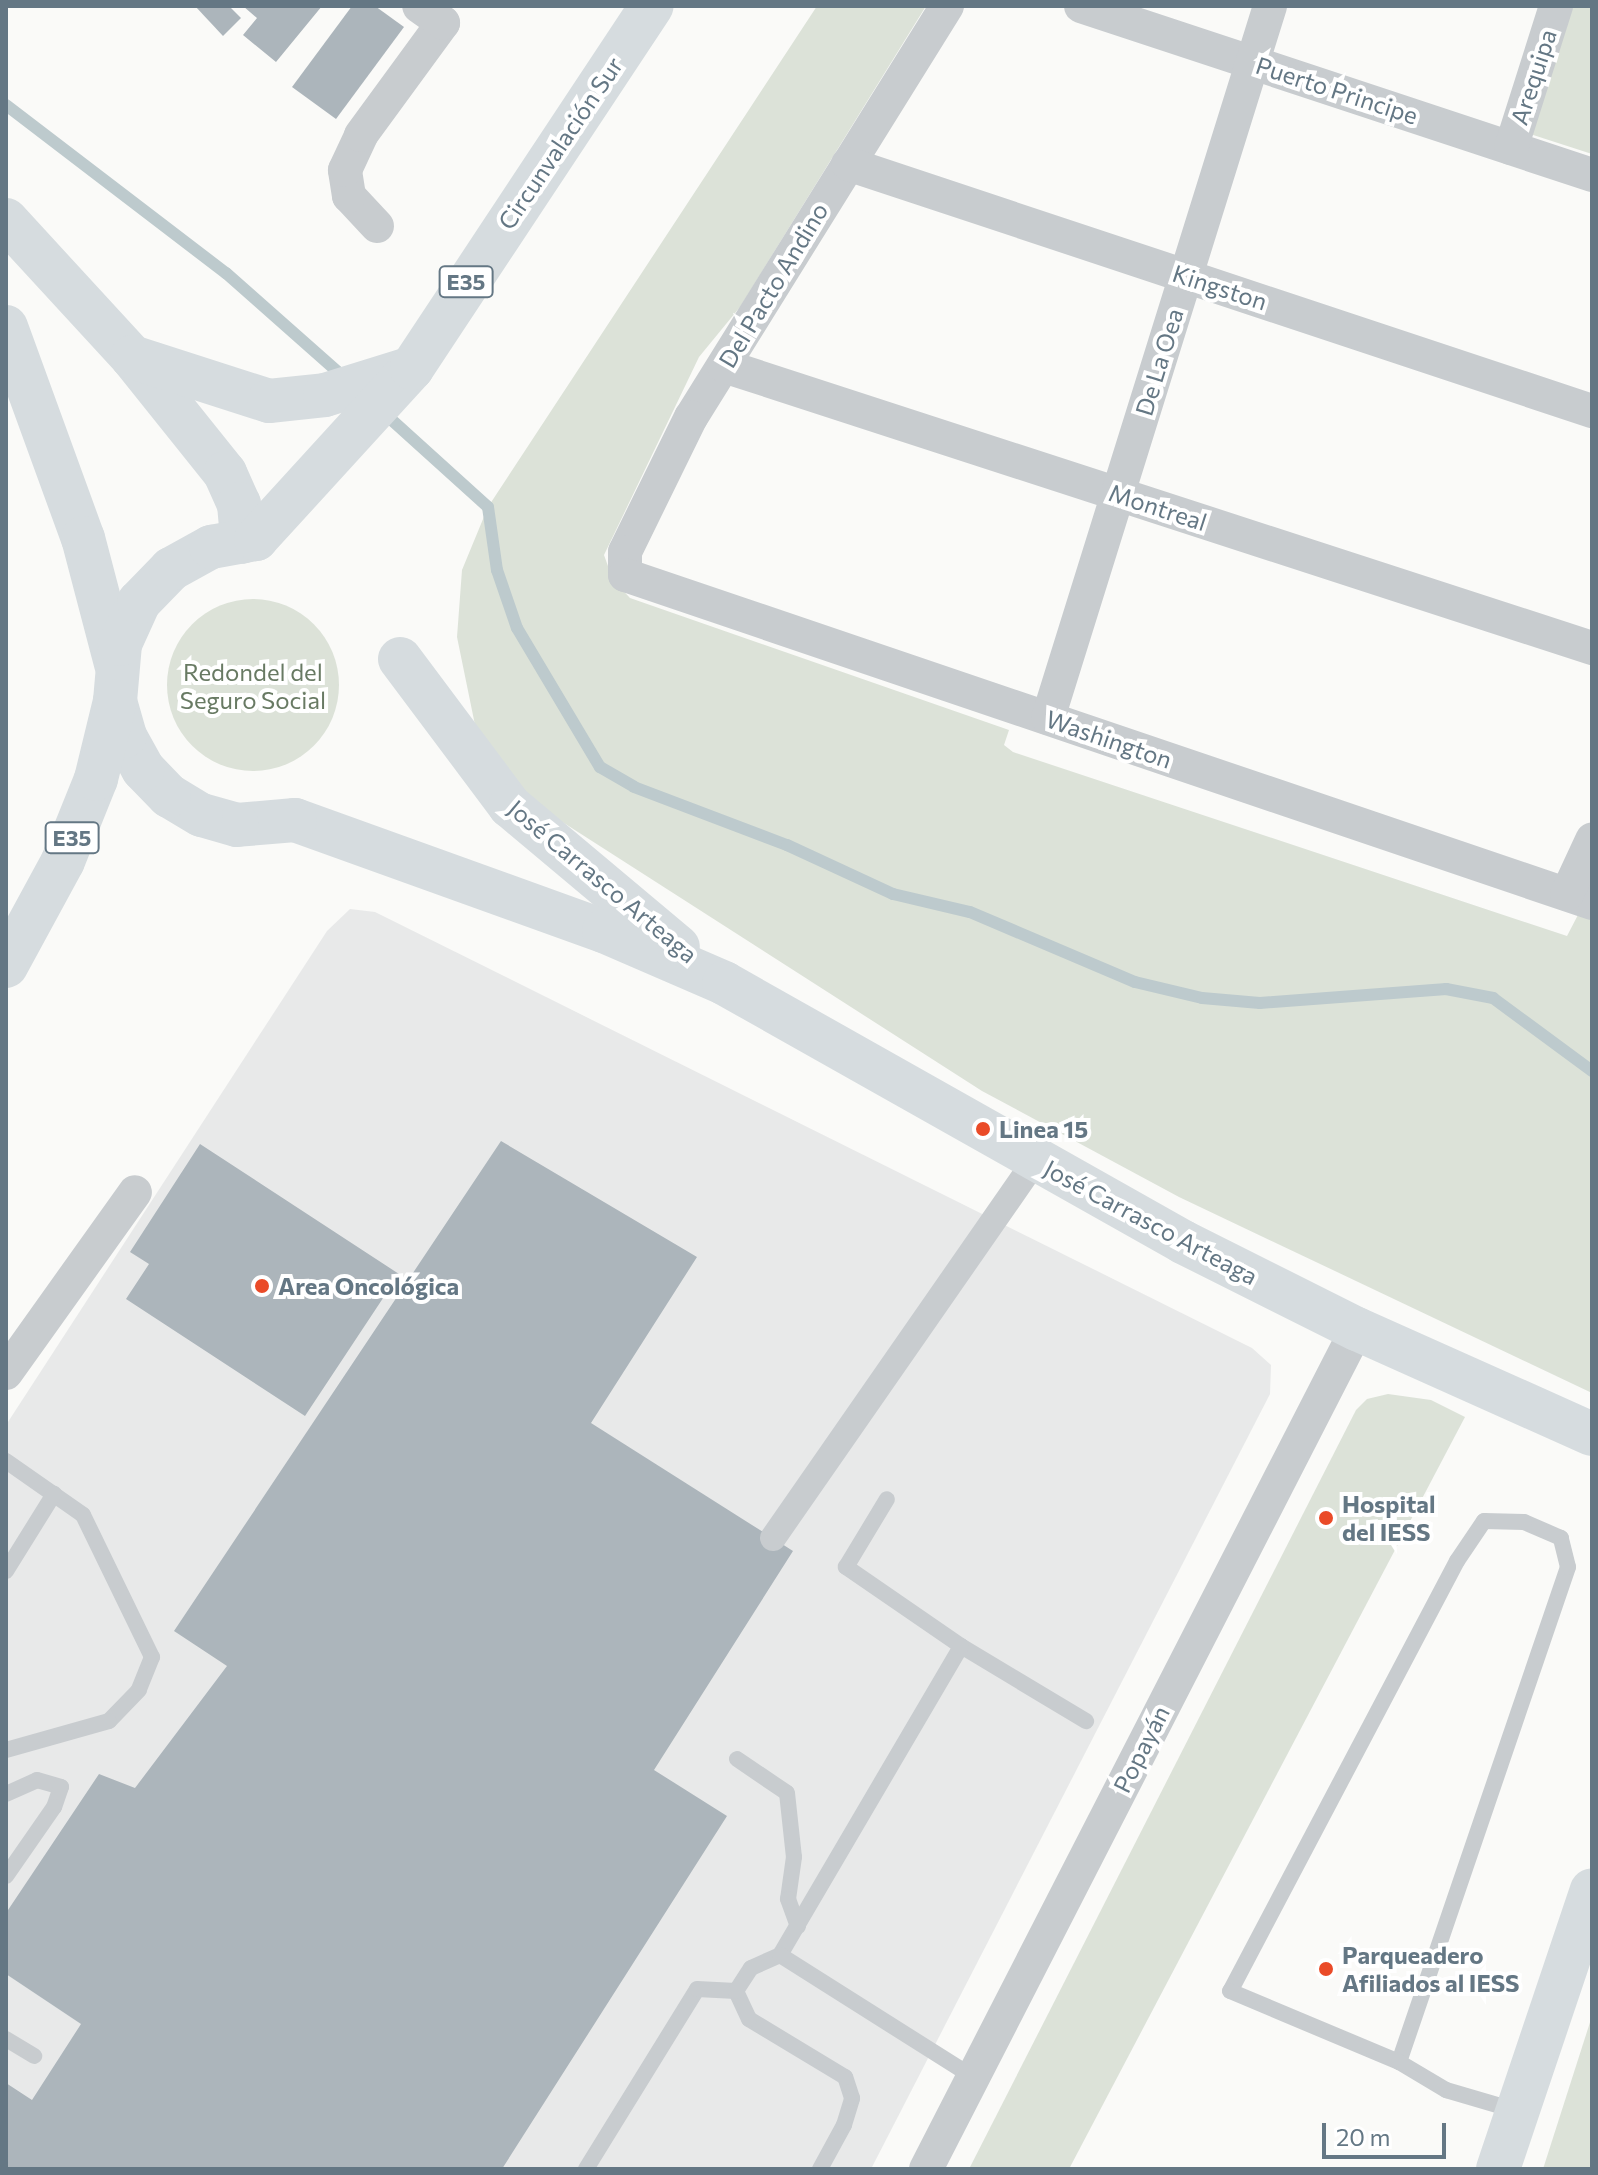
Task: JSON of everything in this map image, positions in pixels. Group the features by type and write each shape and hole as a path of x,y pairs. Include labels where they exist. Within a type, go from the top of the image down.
{"main road":[{"name":"Circunvalación Sur","path":"249,540 412,368 652,6"},
{"path":"6,220 132,357 225,473 239,504 249,540"},
{"path":"6,327 83,538 116,682"},
{"path":"132,357 269,401 325,395 412,368"},
{"name":"E35","path":"6,966 63,861 96,779 116,682 139,602 171,569 211,547 249,540"},
{"name":"José Carrasco Arteaga","path":"400,659 510,806 724,983"},
{"name":"José Carrasco Arteaga","path":"116,682 137,758 169,796 201,815 237,825 295,820 604,931 724,983 1183,1242 1357,1329 1592,1434"},
{"path":"1498,2169 1592,1890"}],"street":[{"path":"377,226 349,196 345,170 350,155 443,23 419,6"},
{"name":"Del Pacto Andino","path":"625,575 625,552 691,417 947,6"},
{"name":"Puerto Principe","path":"1081,6 1592,175"},
{"name":"De La Oea","path":"1048,718 1270,6"},
{"name":"Arequipa","path":"1511,148 1556,6"},
{"name":"Kingston","path":"848,164 1592,411"},
{"name":"Montreal","path":"724,366 1592,648"},
{"name":"Washington","path":"625,575 1580,898"},
{"path":"1580,898 1592,840"},
{"path":"773,1538 1036,1159"},
{"path":"6,1373 135,1192"},
{"name":"Popayán","path":"926,2169 1357,1329"}],"lane":[{"path":"6,1461 83,1515 152,1657 139,1690 109,1721 6,1750"},
{"path":"6,1571 54,1494"},
{"path":"887,1499 846,1567 961,1646 1086,1721"},
{"path":"1399,2062 1568,1567 1561,1538 1524,1522 1484,1521 1457,1561 1230,1991 1399,2062 1446,2090 1516,2111"},
{"path":"736,1991 751,1968 780,1955 961,1646"},
{"path":"737,1759 787,1793 794,1857 788,1899 798,1926"},
{"path":"6,1794 37,1780 61,1787 54,1807 6,1876"},
{"path":"780,1955 973,2077"},
{"path":"586,2169 697,1989 736,1991"},
{"path":"736,1991 749,2019 845,2077 852,2098 820,2169"},
{"path":"6,2039 34,2056"}],"shaded area":[{"path":"350,909 375,912 1252,1348 1271,1365 1270,1394 871,2169 6,2169 6,1425 327,931"}],"green space":[{"path":"817,6 926,6 740,307 699,357 604,555 613,580 630,598 1009,730 1004,745 1013,752 1567,936 1580,911 1592,916 1592,1393 1179,1197 982,1091 528,800 475,725 457,637 462,570 488,507"},
{"path":"1569,6 1592,6 1592,154 1527,133"},
{"name":"Redondel del Seguro Social","path":"253,599 286,605 314,624 333,652 339,685 333,718 314,746 286,765 253,771 220,765 192,746 173,718 167,685 173,652 192,624 220,605"},
{"path":"1388,1394 1431,1400 1465,1417 1069,2169 969,2169 1356,1410 1367,1399"},
{"path":"1592,2016 1592,2169 1543,2169"}],"building":[{"path":"195,6 229,6 241,18 223,36"},
{"path":"243,6 322,6 276,62 243,35 257,18"},
{"path":"352,6 375,6 404,27 336,119 292,87"},
{"path":"501,1141 697,1257 591,1423 793,1551 654,1770 727,1816 502,2169 6,2169 6,2083 32,2100 81,2024 6,1974 6,1913 99,1774 135,1788 227,1666 174,1631"},
{"name":"Area Oncológica","path":"200,1144 399,1274 305,1416 126,1299 149,1264 130,1252"}],"waterway":[{"path":"6,105 226,273 346,379"},
{"path":"384,413 488,507 497,570 517,628 600,767 634,787 787,845 893,894 970,912 1135,982 1202,998 1260,1003 1446,989 1493,998 1592,1071"}],"place":[{"name":"Linea 15","path":"983,1129"},
{"name":"Area Oncológica","path":"262,1286"},
{"name":"Hospital del IESS","path":"1326,1518"},
{"name":"Parqueadero Afiliados al IESS","path":"1326,1969"}]}
